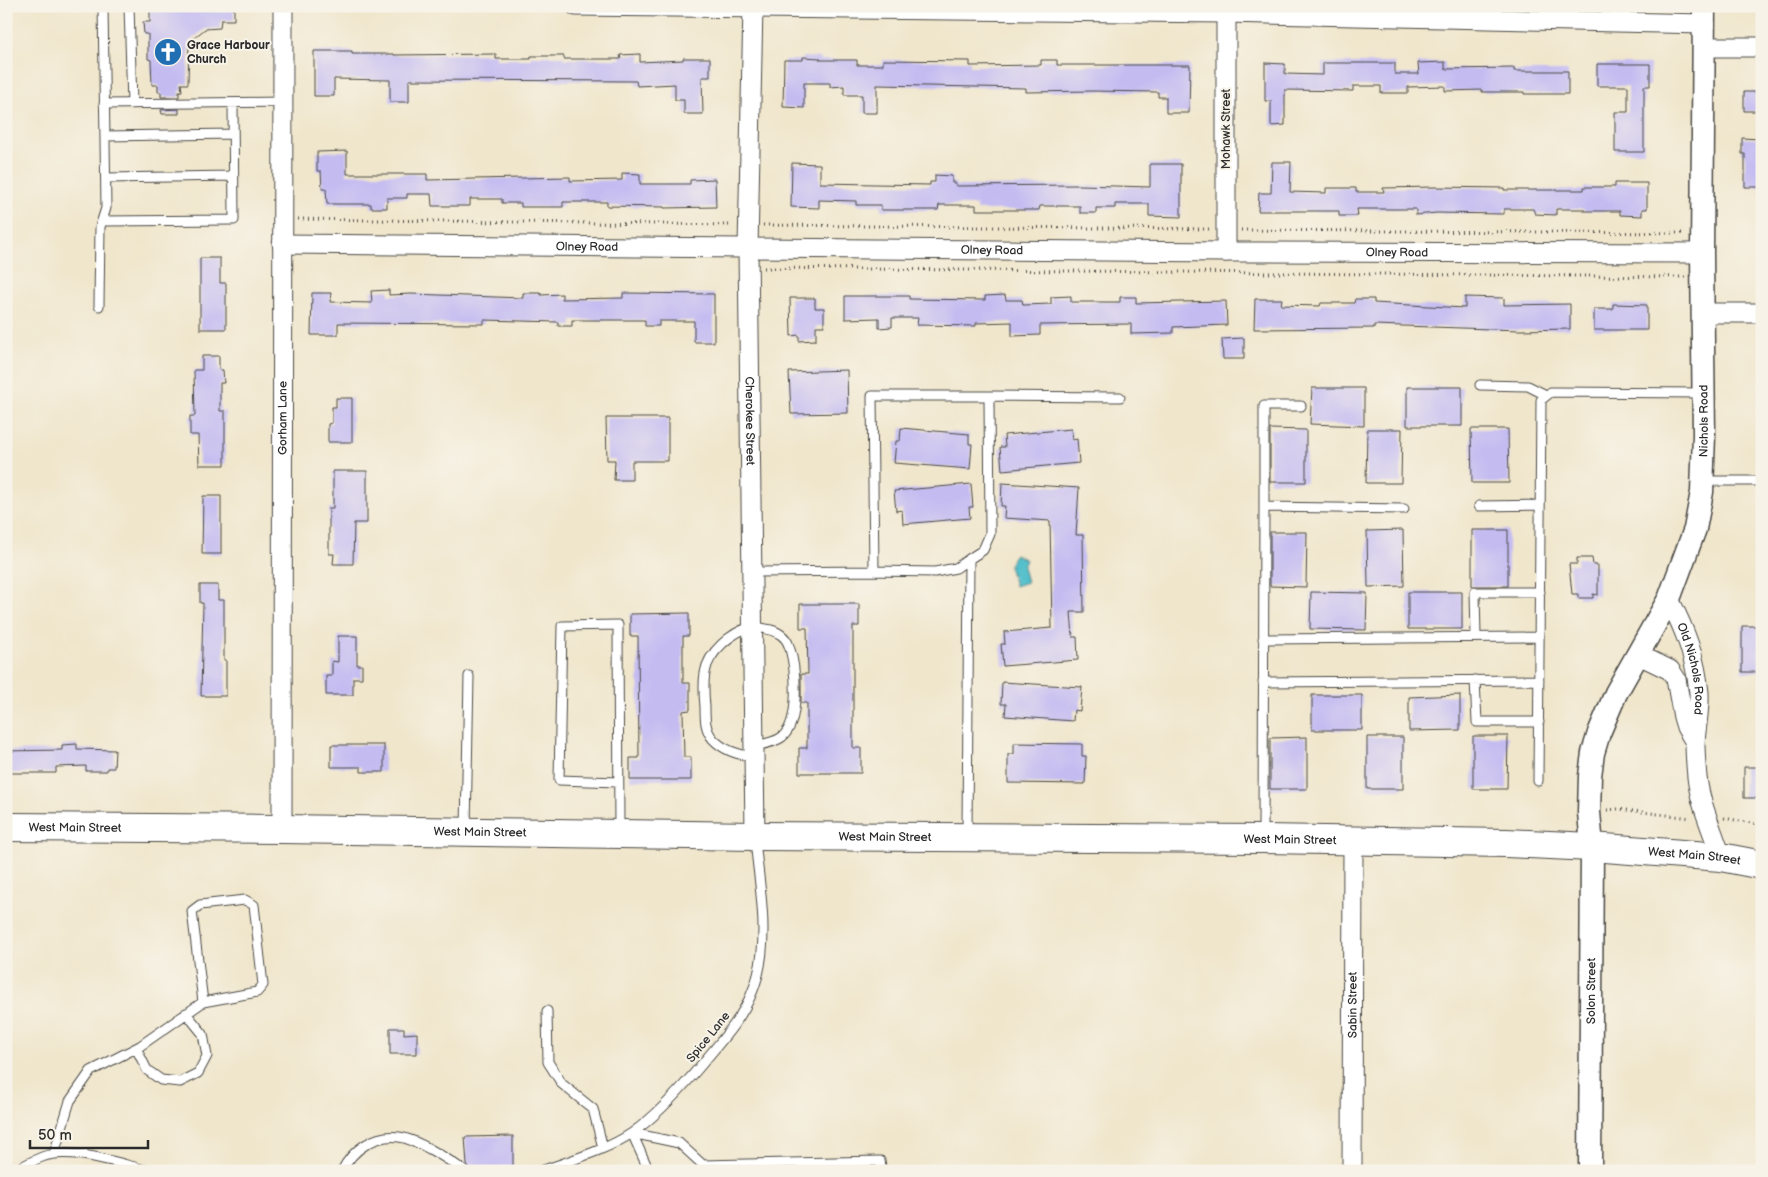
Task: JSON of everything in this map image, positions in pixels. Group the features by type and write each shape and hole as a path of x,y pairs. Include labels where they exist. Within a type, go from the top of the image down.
{"main road":[{"name":"West Main Street","path":"6,827 1506,843 1592,846 1721,857 1762,865"}],"street":[{"name":"Gorham Lane","path":"282,829 283,6"},
{"path":"576,6 1704,15"},
{"name":"Cherokee Street","path":"753,7 748,268 755,836"},
{"name":"Mohawk Street","path":"1226,10 1226,252"},
{"name":"Nichols Road","path":"1590,812 1590,776 1593,753 1599,733 1616,693 1669,600 1695,529 1701,501 1704,393 1702,243 1704,15"},
{"path":"1704,47 1762,47"},
{"name":"Olney Road","path":"282,244 1226,252 1702,243"},
{"path":"1703,313 1762,313"},
{"name":"Old Nichols Road","path":"1669,600 1688,638 1692,655 1698,693 1698,727 1695,742 1698,779 1702,804 1721,857"},
{"name":"Old Nichols Road","path":"1639,655 1670,670 1676,680 1686,728 1695,742"},
{"name":"Solon Street","path":"1590,812 1592,846 1590,1171"},
{"name":"Sabin Street","path":"1352,1171 1353,840"}],"lane":[{"path":"99,306 100,227 106,208 103,6"},
{"path":"129,6 132,104"},
{"path":"104,104 283,102"},
{"path":"102,222 234,220 233,103"},
{"path":"105,136 233,134"},
{"path":"106,178 234,176"},
{"path":"1480,385 1528,386 1546,395"},
{"path":"1538,781 1541,400 1551,392 1704,393"},
{"path":"874,571 872,396 1120,397"},
{"path":"752,572 935,572 956,568 983,550 990,534 989,396"},
{"path":"1262,839 1264,406 1301,406"},
{"path":"1703,481 1762,481"},
{"path":"1479,506 1540,505"},
{"path":"1264,507 1404,509"},
{"path":"967,836 969,559"},
{"path":"1476,637 1475,592 1540,592"},
{"path":"618,782 559,780 562,626 618,625 619,834"},
{"path":"752,627 776,630 788,643 794,661 794,708 789,729 783,736 775,742 739,755 724,748 713,739 706,726 705,671 715,652 726,639 752,627"},
{"path":"1264,638 1539,637"},
{"path":"466,832 468,676"},
{"path":"1475,680 1477,722 1539,722"},
{"path":"1263,682 1539,680"},
{"name":"Spice Lane","path":"541,1171 603,1148 632,1133 671,1100 735,1026 749,1001 758,975 762,930 755,836"},
{"path":"54,1154 70,1101 91,1071 136,1048 203,1002 257,992 263,984 254,905 245,900 200,904 192,911 203,1002"},
{"path":"547,1011 548,1062 562,1084 593,1109 603,1148"},
{"path":"136,1048 147,1070 161,1080 180,1082 198,1073 207,1056 203,1034 186,1013"},
{"path":"632,1133 679,1143 703,1165 824,1167 880,1161 882,1171"},
{"path":"632,1133 649,1171"},
{"path":"342,1171 350,1157 361,1147 387,1137 400,1137 414,1142 451,1161 464,1171"},
{"path":"14,1171 43,1156 68,1153 86,1155 150,1171"}],"path":[{"path":"282,219 1226,230 1702,243"},
{"path":"748,268 1702,278"},
{"path":"1590,812 1618,808 1694,818 1723,818 1762,825"}],"water":[{"path":"1015,554 1026,560 1023,567 1027,582 1015,586 1009,566"}],"building":[{"name":"Grace Harbour Church","path":"150,6 234,6 234,20 221,20 220,28 205,29 189,42 188,84 181,84 182,91 179,91 179,97 161,97 161,92 158,92 158,85 152,85 151,60 148,59 148,34 144,34 143,22 150,22"},
{"path":"314,51 352,51 352,54 394,55 496,54 496,59 531,59 531,56 564,56 564,59 621,59 620,55 640,54 640,62 683,60 683,58 710,58 710,77 702,77 703,114 684,114 684,100 675,100 675,84 637,86 636,81 409,80 409,102 390,102 390,80 334,79 334,96 314,96"},
{"path":"803,57 820,58 820,60 857,60 857,65 883,65 883,60 970,61 970,66 1041,65 1041,60 1057,60 1057,65 1190,65 1189,113 1166,113 1166,97 1158,97 1158,92 1026,92 1026,88 877,85 877,113 862,113 862,95 844,95 844,86 830,87 830,83 804,83 804,108 783,107 784,60 803,60"},
{"path":"1445,62 1445,69 1514,68 1514,71 1568,71 1568,94 1524,94 1524,92 1482,92 1482,90 1445,91 1445,86 1408,87 1408,93 1381,93 1381,86 1353,86 1353,91 1285,90 1285,125 1271,126 1271,101 1265,101 1265,63 1285,64 1285,74 1323,75 1323,63 1395,63 1395,74 1419,74 1418,63"},
{"path":"1597,64 1650,64 1650,86 1644,86 1644,152 1615,152 1615,112 1628,112 1628,86 1597,86"},
{"path":"1744,92 1762,92 1762,111 1744,111"},
{"path":"179,109 179,114 162,114 161,110"},
{"path":"1742,138 1760,139 1762,187 1745,187 1745,154 1742,154"},
{"path":"347,151 347,174 427,174 427,180 570,177 570,181 622,180 622,173 640,174 640,184 690,184 690,180 715,179 716,207 664,208 607,206 607,202 563,202 563,207 521,207 521,203 502,203 502,199 470,199 470,206 432,206 431,194 407,194 407,198 387,198 387,208 371,208 371,204 327,204 326,189 322,189 321,171 317,171 317,152"},
{"path":"1272,162 1291,162 1290,192 1326,193 1326,188 1356,188 1356,192 1384,192 1383,188 1435,187 1504,188 1504,190 1584,190 1584,187 1615,187 1615,183 1647,183 1647,209 1642,209 1642,216 1620,215 1620,211 1584,211 1584,209 1556,209 1556,215 1535,214 1533,209 1504,209 1504,214 1436,213 1416,215 1416,209 1357,209 1358,216 1339,216 1339,211 1258,211 1259,193 1271,193"},
{"path":"792,163 820,164 820,183 930,185 930,182 935,182 935,175 952,176 952,183 956,183 956,186 1080,185 1150,187 1150,164 1181,164 1181,217 1149,216 1149,204 1115,204 1115,208 1096,208 1096,213 1080,213 1080,206 1040,206 1039,210 976,210 976,205 939,205 938,210 881,210 881,205 856,205 856,201 819,200 819,208 791,207"},
{"path":"200,258 220,258 220,283 226,283 226,329 200,329"},
{"path":"389,290 389,295 523,298 523,293 541,293 541,295 562,294 562,299 623,298 623,293 714,294 714,342 694,342 694,321 659,321 659,326 645,326 645,320 572,320 572,326 558,326 558,322 484,320 484,324 338,323 338,335 311,335 312,293 331,293 330,302 372,303 371,291"},
{"path":"1005,295 1006,300 1022,300 1023,305 1051,304 1051,297 1071,296 1071,302 1120,302 1120,297 1136,297 1136,303 1226,301 1227,325 1173,327 1173,333 1131,334 1131,324 1040,325 1040,335 1012,336 1012,322 976,323 976,326 917,325 918,318 892,318 892,327 879,328 879,318 845,319 845,296 909,296 909,299 985,300 985,296"},
{"path":"1465,297 1504,298 1504,305 1570,304 1570,329 1520,330 1374,325 1374,328 1254,329 1255,299 1282,299 1281,305 1320,306 1321,303 1354,303 1355,299 1374,299 1374,303 1465,308"},
{"path":"790,298 815,298 815,308 824,308 824,326 816,326 816,340 799,341 799,335 791,336"},
{"path":"1613,304 1647,305 1647,330 1594,330 1594,309 1613,309"},
{"path":"1244,338 1244,359 1223,359 1222,339"},
{"path":"202,356 219,356 219,370 223,370 224,383 220,383 220,411 225,411 225,465 199,465 198,435 190,435 190,416 195,416 194,370 202,370"},
{"path":"847,370 848,413 791,414 789,372"},
{"path":"1407,387 1462,387 1462,426 1407,426"},
{"path":"1312,388 1364,388 1364,426 1310,424"},
{"path":"336,398 352,398 352,442 328,442 328,424 332,423 332,407 336,407"},
{"path":"606,418 668,418 668,461 632,461 632,480 614,480 615,460 607,460"},
{"path":"901,428 969,434 969,444 972,444 970,469 894,463 896,441 900,441"},
{"path":"1071,429 1072,440 1077,439 1079,463 1002,470 1000,447 1005,447 1004,435"},
{"path":"1270,429 1306,430 1306,482 1270,482"},
{"path":"1367,429 1402,429 1401,483 1366,483"},
{"path":"1471,429 1508,429 1509,483 1472,483"},
{"path":"333,471 367,471 367,523 354,523 353,564 333,564 334,554 329,554 329,508 333,508"},
{"path":"1002,483 1079,488 1076,535 1083,535 1084,612 1071,612 1073,637 1077,637 1078,660 1003,666 1001,644 1005,644 1004,632 1052,628 1050,521 1004,518 1005,506 1001,506"},
{"path":"971,484 973,507 969,507 970,518 903,524 902,510 896,511 894,491"},
{"path":"203,496 221,496 221,554 202,554"},
{"path":"1403,530 1404,586 1368,587 1367,531"},
{"path":"1472,530 1508,530 1508,586 1472,586"},
{"path":"1270,532 1307,532 1306,587 1270,586"},
{"path":"1577,558 1592,558 1593,565 1598,565 1598,595 1593,594 1593,598 1578,598 1578,594 1572,594 1569,564 1577,564"},
{"path":"200,585 218,585 218,600 224,600 226,696 201,696 203,603 200,603"},
{"path":"1311,592 1367,593 1366,630 1310,629"},
{"path":"1408,592 1462,592 1462,629 1408,629"},
{"path":"800,604 859,604 859,626 853,626 853,748 861,748 861,773 799,773 799,748 807,748 807,703 801,703 801,674 808,674 807,628 800,628"},
{"path":"689,613 689,636 683,636 683,683 690,683 690,710 683,711 684,757 691,757 691,780 630,780 630,758 639,758 638,636 630,636 630,614"},
{"path":"1742,626 1762,626 1762,672 1742,672"},
{"path":"338,636 357,636 357,665 362,665 362,678 353,678 353,695 326,695 326,676 332,676 332,661 338,662"},
{"path":"1002,682 1082,687 1080,711 1074,710 1073,721 1005,716 1006,704 1001,704"},
{"path":"1312,695 1362,695 1362,730 1312,730"},
{"path":"1460,695 1460,730 1409,731 1409,697"},
{"path":"1473,736 1508,736 1507,789 1473,789"},
{"path":"1307,737 1307,789 1270,789 1270,738"},
{"path":"1367,737 1403,737 1403,789 1367,789"},
{"path":"1014,743 1082,744 1082,756 1086,756 1085,784 1008,783 1008,754 1014,754"},
{"path":"77,744 77,749 115,750 114,768 107,768 107,771 86,771 86,766 56,767 56,773 6,773 6,751 62,750 62,745"},
{"path":"331,745 384,745 384,772 361,772 361,767 331,767"},
{"path":"1744,767 1762,767 1762,798 1744,798"},
{"path":"390,1028 404,1028 404,1034 417,1033 417,1054 390,1054"},
{"path":"513,1136 513,1171 470,1171 467,1165 465,1137"}],"place":[{"name":"Grace Harbour Church","path":"168,52"}]}
